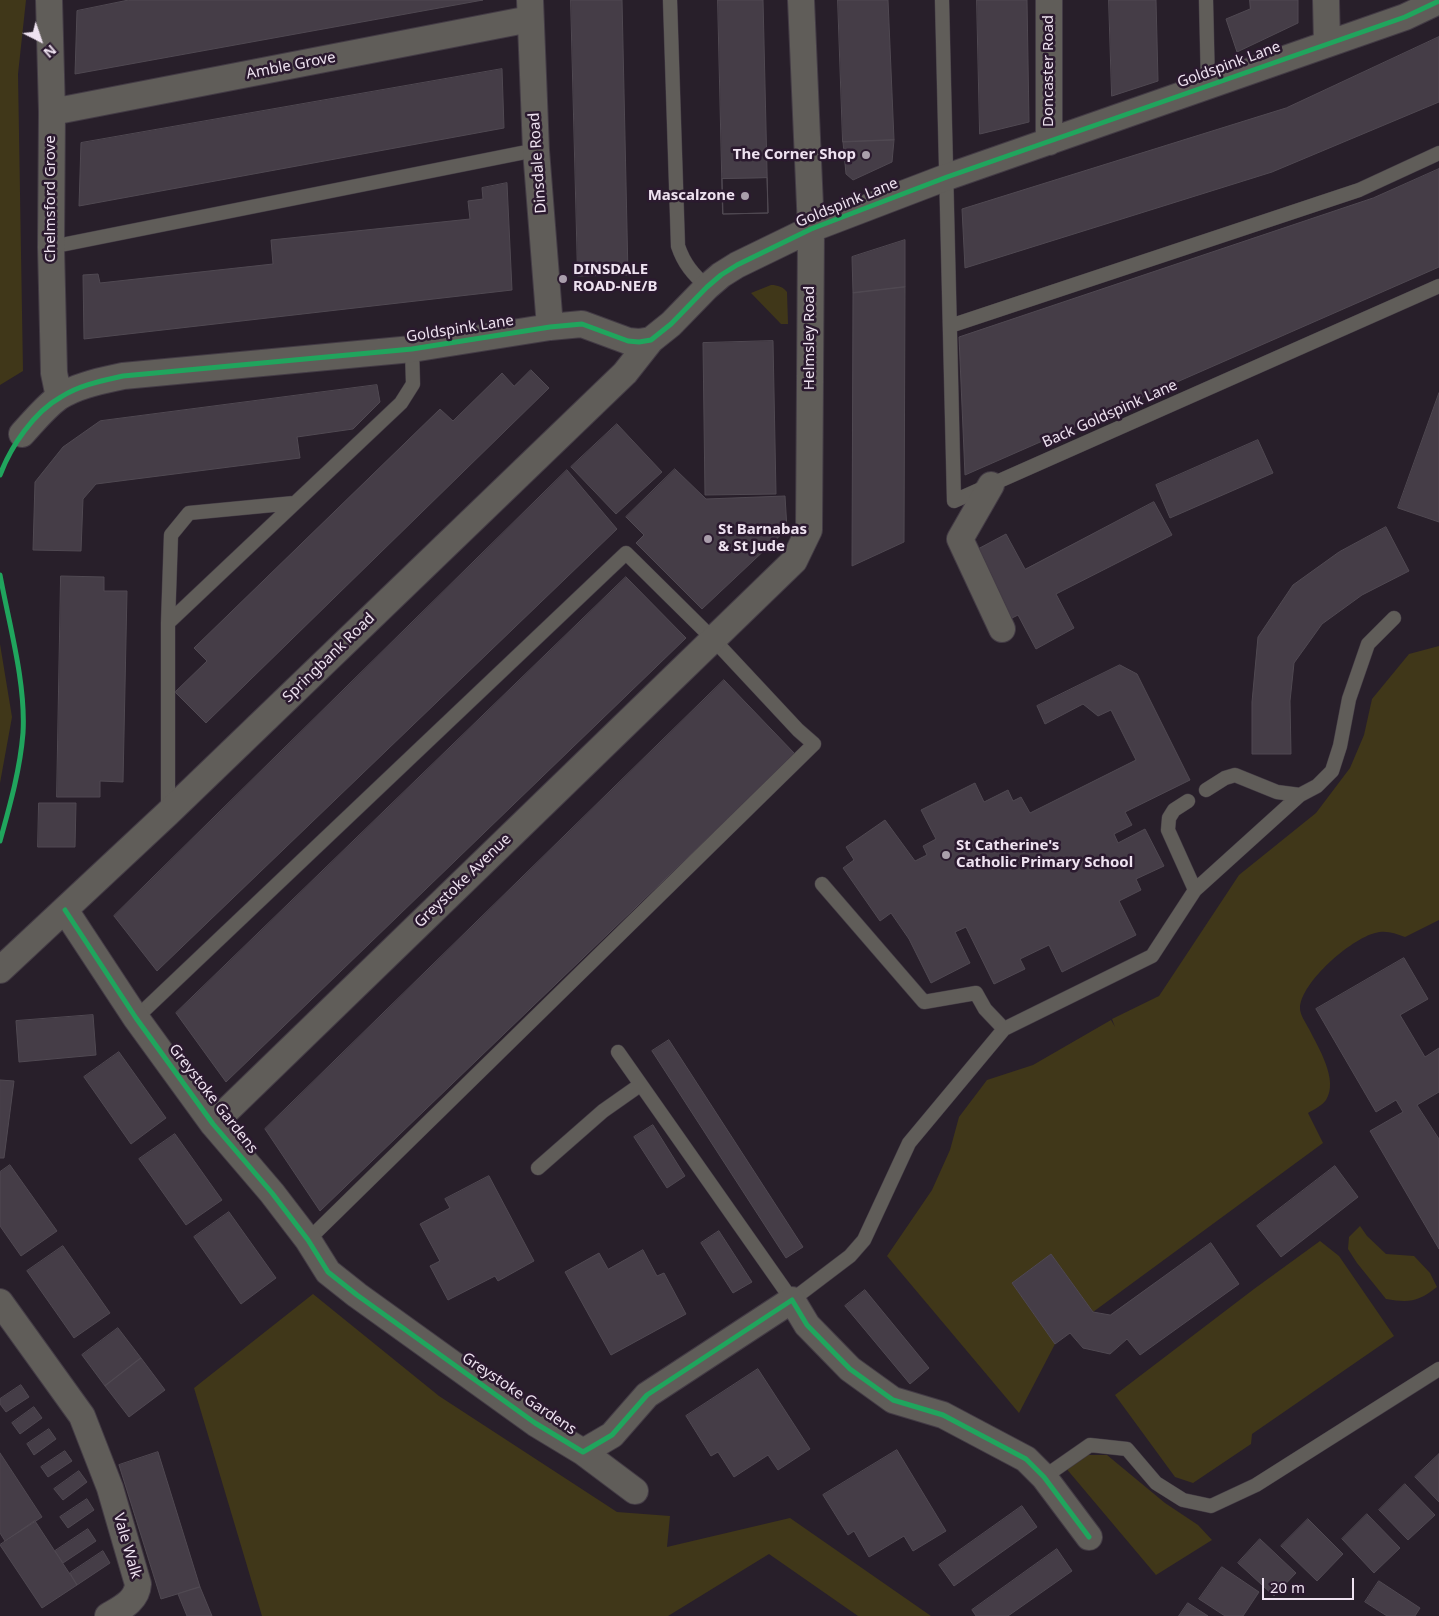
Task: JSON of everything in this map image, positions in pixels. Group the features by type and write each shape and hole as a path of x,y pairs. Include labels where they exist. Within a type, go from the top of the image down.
{"street":[{"name":"Chelmsford Grove","path":"49,0 54,373 59,397"},
{"name":"Helmsley Road","path":"713,639 794,561 809,530 811,229 801,0"},
{"name":"Doncaster Road","path":"1049,0 1049,142"},
{"path":"1326,0 1327,43"},
{"name":"Goldspink Lane","path":"22,434 42,411 59,397 96,382 123,376 412,349 550,327 582,324 628,341 651,340 672,324 706,287 721,275 737,265 811,229 947,177 1405,16 1439,0"},
{"name":"Amble Grove","path":"52,112 530,10"},
{"name":"Dinsdale Road","path":"530,10 536,150 550,327"},
{"name":"Springbank Road","path":"0,970 168,813 625,373 651,340"},
{"path":"991,485 960,539 1002,629"},
{"name":"Greystoke Avenue","path":"212,1124 713,639"},
{"name":"Greystoke Gardens","path":"65,910 136,1018 212,1124 272,1193 308,1240 328,1272 535,1423 583,1452 612,1435 647,1395 792,1300"},
{"path":"792,1300 807,1325 850,1369 893,1400 943,1415 1026,1459 1044,1477 1089,1537"},
{"name":"Vale Walk","path":"0,1302 82,1416 110,1488 138,1584 138,1591 135,1597 108,1616"},
{"path":"583,1452 634,1491"}],"lane":[{"path":"670,0 678,246 682,260 706,287"},
{"name":"Back Goldspink Lane","path":"942,0 954,502 1439,286"},
{"path":"1206,0 1208,85"},
{"path":"51,247 536,150"},
{"path":"950,326 1359,190 1439,154"},
{"path":"168,622 401,402 413,384 412,349"},
{"path":"168,813 168,622 171,535 189,513 294,503"},
{"path":"136,1018 626,553 713,639 798,730 814,744 308,1240"},
{"path":"618,1052 792,1300 850,1256 864,1240 909,1143 1004,1029 1152,956 1194,890 1300,795 1317,786 1332,771 1340,746 1349,700 1368,644 1394,618"},
{"path":"1206,790 1224,778 1235,775 1277,792 1300,795"},
{"path":"1188,801 1174,810 1169,818 1168,830 1194,890"},
{"path":"822,884 924,1002 976,993 986,1009 1004,1029"},
{"path":"538,1168 602,1111 640,1085"},
{"path":"1044,1477 1090,1445 1127,1450 1156,1483 1183,1500 1211,1506 1256,1485 1439,1369"}],"shaded area":[{"path":"0,0 26,0 18,74 23,371 0,385"},
{"path":"771,285 776,285 787,292 788,324 781,324 751,293"},
{"path":"0,644 12,717 0,783"},
{"path":"1439,646 1439,920 1405,937 1383,932 1365,937 1329,963 1309,986 1300,1008 1301,1013 1322,1054 1329,1073 1330,1083 1326,1100 1308,1113 1323,1143 1093,1312 1051,1254 1012,1283 1055,1344 1019,1413 887,1256 932,1190 950,1150 959,1117 987,1080 1033,1065 1111,1020 1115,1027 1112,1019 1159,996 1239,875 1316,813 1350,768 1364,735 1372,699 1409,654"},
{"path":"1360,1226 1367,1236 1386,1254 1414,1256 1430,1273 1437,1287 1424,1296 1413,1300 1386,1299 1348,1249 1349,1237"},
{"path":"1320,1241 1339,1256 1394,1336 1252,1434 1251,1444 1193,1483 1175,1477 1115,1395"},
{"path":"313,1294 439,1396 617,1512 670,1516 667,1547 790,1518 931,1616 858,1616 769,1554 668,1616 262,1616 194,1388"},
{"path":"1075,1455 1107,1455 1165,1503 1198,1525 1212,1540 1156,1575 1065,1467"}],"building":[{"path":"129,0 483,0 75,74 77,11"},
{"path":"571,0 622,0 628,275 578,276"},
{"path":"718,0 763,0 768,213 723,214"},
{"path":"838,0 888,0 894,140 843,142"},
{"path":"977,0 1027,0 1029,122 980,134"},
{"path":"1109,0 1156,0 1158,81 1112,96"},
{"path":"1250,0 1298,0 1298,23 1237,52 1226,19 1250,9"},
{"path":"1439,37 1439,102 1272,172 965,268 962,209 1286,108"},
{"path":"502,69 504,128 79,206 81,143"},
{"path":"894,140 892,162 853,180 846,174 843,142"},
{"path":"1439,169 1439,267 965,475 959,337 1373,198"},
{"name":"Mascalzone","path":"767,178 768,213 723,214 722,179"},
{"path":"507,183 512,290 84,339 83,275 98,274 100,283 273,264 271,240 470,219 468,201 483,199 482,188"},
{"path":"905,240 905,287 853,293 852,257"},
{"path":"905,287 904,542 852,566 853,293"},
{"path":"773,341 776,494 705,495 703,343"},
{"path":"531,370 549,388 206,723 175,692 207,661 194,648 440,409 453,421 502,373 514,386"},
{"path":"377,385 380,402 353,429 297,437 300,458 96,484 83,499 81,551 33,550 35,482 63,447 100,421"},
{"path":"1439,393 1439,522 1398,508"},
{"path":"617,424 662,472 616,514 571,467"},
{"path":"1258,440 1273,473 1170,518 1156,485"},
{"name":"St Barnabas & St Jude","path":"675,469 706,499 785,496 787,529 702,609 636,543 644,535 626,517"},
{"path":"567,470 617,529 157,971 114,916"},
{"path":"1154,502 1172,535 1056,594 1074,628 1036,649 1018,615 1012,618 976,550 1006,534 1025,569"},
{"path":"1386,527 1409,571 1362,595 1322,624 1294,663 1290,701 1291,754 1252,754 1252,702 1258,637 1293,585 1339,552"},
{"path":"61,576 104,577 104,591 127,591 123,782 100,781 100,797 57,797"},
{"path":"626,577 686,638 226,1082 176,1013"},
{"path":"1120,665 1137,674 1190,780 1125,812 1132,825 1114,834 1118,843 1145,829 1164,866 1136,879 1141,890 1119,901 1136,935 1062,972 1049,945 1020,959 1025,969 994,984 966,927 955,932 970,963 931,983 909,939 891,913 880,921 843,868 854,860 846,847 885,820 915,861 927,855 923,846 936,839 921,810 975,783 984,802 1008,790 1013,801 1021,797 1030,813 1136,760 1111,710 1098,716 1083,704 1045,724 1037,706"},
{"path":"724,680 795,754 320,1211 265,1129"},
{"path":"39,803 76,803 75,847 38,847"},
{"path":"1404,958 1428,999 1400,1015 1425,1057 1439,1048 1439,1092 1417,1105 1439,1139 1439,1249 1370,1131 1403,1112 1396,1100 1376,1112 1316,1009"},
{"path":"93,1015 96,1055 19,1062 16,1021"},
{"path":"669,1040 803,1247 786,1258 652,1051"},
{"path":"119,1052 166,1118 131,1144 84,1077"},
{"path":"0,1080 14,1081 4,1158 0,1158"},
{"path":"653,1125 685,1176 667,1188 634,1137"},
{"path":"175,1134 222,1200 186,1225 139,1159"},
{"path":"10,1165 57,1231 21,1256 0,1226 0,1172"},
{"path":"1335,1166 1358,1197 1281,1257 1257,1226"},
{"path":"489,1176 534,1261 498,1281 495,1276 448,1300 430,1266 440,1261 420,1224 450,1208 445,1199"},
{"path":"229,1212 276,1278 241,1304 194,1237"},
{"path":"719,1231 752,1282 733,1293 701,1243"},
{"path":"1211,1243 1239,1284 1140,1355 1127,1339 1110,1354 1083,1348 1070,1333 1055,1344 1012,1283 1051,1254 1093,1312 1110,1315"},
{"path":"63,1246 110,1313 74,1338 27,1271"},
{"path":"643,1250 657,1276 664,1273 686,1314 611,1355 565,1272 599,1253 608,1269"},
{"path":"865,1290 929,1368 910,1384 845,1306"},
{"path":"118,1328 141,1358 105,1386 82,1355"},
{"path":"141,1358 165,1390 129,1417 105,1386"},
{"path":"758,1369 810,1449 778,1470 768,1455 734,1477 718,1452 711,1456 686,1416"},
{"path":"21,1385 29,1397 6,1412 0,1404 0,1399"},
{"path":"34,1407 42,1418 20,1434 12,1423"},
{"path":"49,1429 56,1439 34,1455 27,1444"},
{"path":"897,1450 946,1531 913,1551 904,1536 869,1557 854,1531 848,1535 823,1495"},
{"path":"65,1451 72,1461 48,1477 41,1467"},
{"path":"158,1452 200,1587 161,1599 119,1465"},
{"path":"0,1453 42,1517 5,1541 0,1533"},
{"path":"1439,1454 1439,1502 1415,1477"},
{"path":"79,1471 87,1482 63,1500 54,1489"},
{"path":"1405,1484 1435,1515 1408,1540 1379,1510"},
{"path":"87,1499 94,1510 68,1528 60,1517"},
{"path":"1022,1506 1037,1527 954,1586 939,1565"},
{"path":"1367,1514 1400,1548 1374,1573 1342,1539"},
{"path":"1308,1519 1343,1554 1317,1581 1281,1546"},
{"path":"35,1521 77,1585 42,1608 0,1545"},
{"path":"88,1529 96,1541 63,1563 55,1551"},
{"path":"1260,1539 1296,1573 1274,1596 1238,1563"},
{"path":"1057,1549 1072,1571 1008,1616 976,1616 972,1610"},
{"path":"103,1551 110,1563 77,1585 70,1573"},
{"path":"1222,1567 1259,1592 1243,1616 1225,1616 1199,1599"},
{"path":"1379,1581 1420,1608 1415,1616 1387,1616 1365,1602"},
{"path":"200,1587 212,1616 187,1616 178,1594"},
{"path":"1188,1603 1208,1616 1179,1616"}],"cycle path":[{"path":"0,475 10,453 24,431 51,403 83,386 123,376 412,349 550,327 582,324 628,341 651,340 671,324 721,275 737,265 811,229 947,177 1405,17 1439,1"},
{"path":"0,575 19,674 23,714 20,760 0,841"},
{"path":"65,910 136,1018 213,1124 272,1193 308,1240 328,1272 535,1423 583,1452 612,1435 647,1395 792,1300 807,1325 850,1369 893,1400 943,1415 1026,1459 1044,1477 1089,1537"}],"place":[{"name":"The Corner Shop","path":"866,155"},
{"name":"Mascalzone","path":"745,196"},
{"name":"DINSDALE ROAD-NE/B","path":"563,279"},
{"name":"St Barnabas & St Jude","path":"708,539"},
{"name":"St Catherine's Catholic Primary School","path":"946,855"}]}
